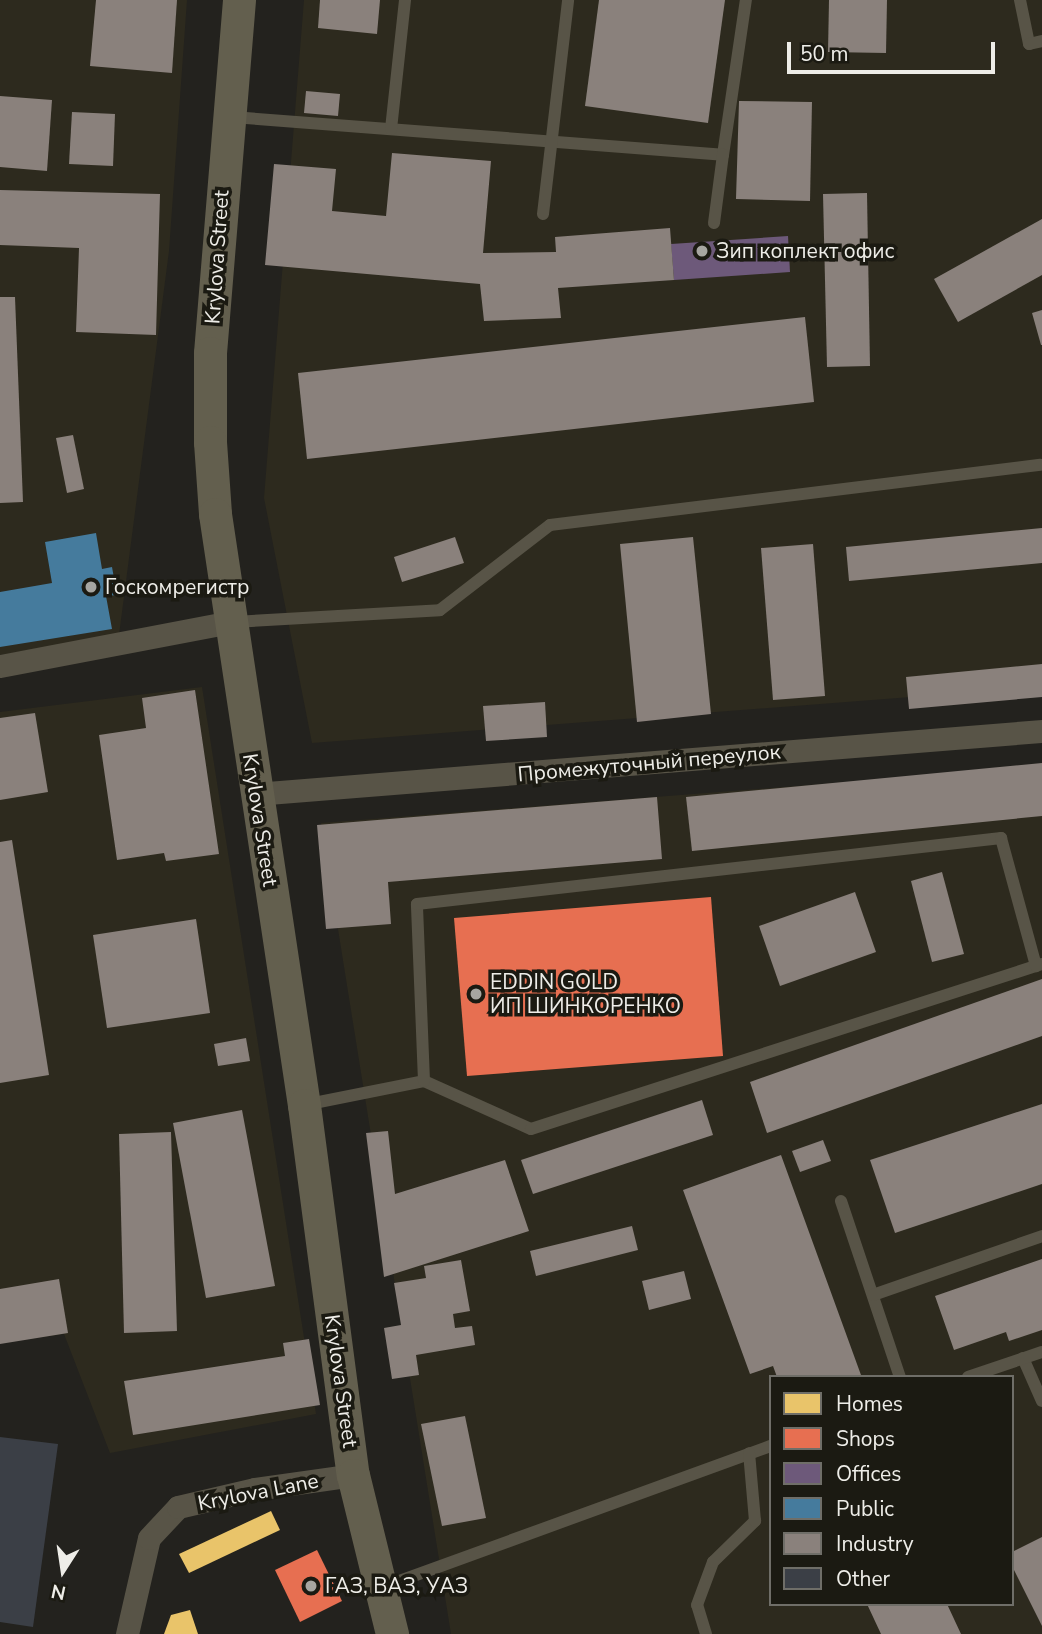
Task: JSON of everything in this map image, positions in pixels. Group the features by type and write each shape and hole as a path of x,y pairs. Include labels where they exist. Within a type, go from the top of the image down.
{"main road":[{"name":"Krylova Street","path":"239,0 210,353 210,442 215,514 255,794 304,1105 353,1475 392,1634"}],"street":[{"path":"0,666 231,622"},
{"name":"Промежуточный переулок","path":"255,794 1042,732"},
{"name":"Krylova Lane","path":"127,1634 149,1538 178,1507 256,1489 353,1475"}],"lane":[{"path":"391,129 405,0"},
{"path":"543,214 568,0"},
{"path":"714,223 746,0"},
{"path":"1020,0 1029,44 1042,41"},
{"path":"228,117 723,155"},
{"path":"231,622 440,610 550,525 1040,465"},
{"path":"304,1105 424,1081 531,1129 1039,965 1001,838 417,905 424,1081"},
{"path":"841,1200 899,1375"},
{"path":"873,1295 1042,1236"},
{"path":"974,1375 1042,1352"},
{"path":"1023,1358 1042,1401"},
{"path":"379,1589 769,1447"},
{"path":"706,1634 697,1605 713,1562 755,1521 749,1453"}],"shaded area":[{"path":"0,0 187,0 169,251 119,635 0,655"},
{"path":"304,0 1042,0 1042,687 312,743 264,498"},
{"path":"202,687 316,1414 110,1453 64,1334 0,1343 0,712"},
{"path":"1042,767 1042,1634 451,1634 321,823"}],"building: Homes":[{"path":"271,1511 280,1530 189,1573 179,1554"},
{"path":"190,1610 198,1634 164,1634 171,1615"}],"building: Shops":[{"path":"711,897 723,1056 467,1076 454,918"},
{"path":"317,1550 342,1601 300,1622 275,1570"}],"building: Offices":[{"path":"788,236 790,272 674,280 671,244"}],"building: Public":[{"path":"96,533 102,569 112,567 117,595 106,596 112,629 0,647 0,592 52,583 45,542"}],"building: Industry":[{"path":"96,0 177,0 172,73 90,66"},
{"path":"320,0 380,0 377,34 318,28"},
{"path":"599,0 725,0 708,123 585,106"},
{"path":"829,0 887,0 886,53 828,52"},
{"path":"306,91 340,94 338,116 304,113"},
{"path":"0,96 52,100 47,171 0,167"},
{"path":"739,101 812,102 810,201 736,199"},
{"path":"72,112 115,114 113,166 69,164"},
{"path":"392,153 491,161 483,253 556,252 555,237 670,228 674,280 558,288 561,318 484,321 480,284 265,265 274,164 336,169 332,211 386,216"},
{"path":"0,190 160,194 156,335 76,332 79,248 0,245"},
{"path":"867,193 870,366 827,367 823,194"},
{"path":"1042,219 1042,275 958,322 934,279"},
{"path":"0,297 15,297 23,502 0,503"},
{"path":"1042,310 1042,345 1041,345 1032,313"},
{"path":"805,317 814,402 307,459 298,373"},
{"path":"73,435 84,489 67,493 56,438"},
{"path":"1042,528 1042,563 849,581 846,547"},
{"path":"455,537 464,563 402,582 394,557"},
{"path":"693,537 711,714 637,722 620,544"},
{"path":"813,544 825,696 773,700 761,548"},
{"path":"1042,664 1042,697 909,709 906,677"},
{"path":"195,690 219,854 166,861 164,853 117,860 99,735 146,728 142,698"},
{"path":"545,702 547,737 486,741 483,706"},
{"path":"35,713 48,792 0,800 0,718"},
{"path":"1042,763 1042,816 692,851 686,797"},
{"path":"657,797 662,859 388,882 391,924 326,929 317,825"},
{"path":"12,840 49,1075 0,1083 0,842"},
{"path":"942,872 964,954 932,962 911,881"},
{"path":"855,892 876,952 780,986 759,926"},
{"path":"196,919 210,1013 107,1028 93,935"},
{"path":"1042,979 1042,1036 767,1133 750,1082"},
{"path":"246,1038 250,1061 218,1066 214,1044"},
{"path":"702,1100 713,1135 533,1194 521,1160"},
{"path":"1042,1104 1042,1184 895,1233 870,1160"},
{"path":"242,1110 275,1286 206,1298 173,1123"},
{"path":"388,1131 395,1194 505,1160 529,1231 384,1277 366,1133"},
{"path":"171,1132 177,1331 124,1333 119,1134"},
{"path":"823,1140 831,1161 800,1172 792,1151"},
{"path":"781,1155 861,1375 776,1375 773,1366 750,1374 683,1190"},
{"path":"632,1226 638,1250 536,1276 530,1251"},
{"path":"1042,1259 1042,1330 1009,1341 1006,1332 954,1350 935,1296"},
{"path":"461,1260 470,1311 453,1314 455,1328 472,1326 475,1345 416,1355 419,1375 392,1379 384,1328 401,1325 394,1283 426,1278 424,1266"},
{"path":"684,1271 691,1299 649,1310 642,1281"},
{"path":"59,1279 68,1333 0,1344 0,1289"},
{"path":"309,1339 320,1405 133,1435 124,1381 285,1356 283,1343"},
{"path":"465,1416 486,1518 442,1526 421,1424"},
{"path":"1042,1537 1042,1626 1014,1570 1014,1551"},
{"path":"868,1606 948,1606 961,1634 881,1634"}],"building: Other":[{"path":"0,1437 58,1444 33,1627 0,1622"}],"place":[{"name":"Зип коплект офис","path":"702,251"},
{"name":"Госкомрегистр","path":"91,587"},
{"name":"EDDIN GOLD ИП ШИНКОРЕНКО","path":"476,994"},
{"name":"ГАЗ, ВАЗ, УАЗ","path":"311,1586"}]}
